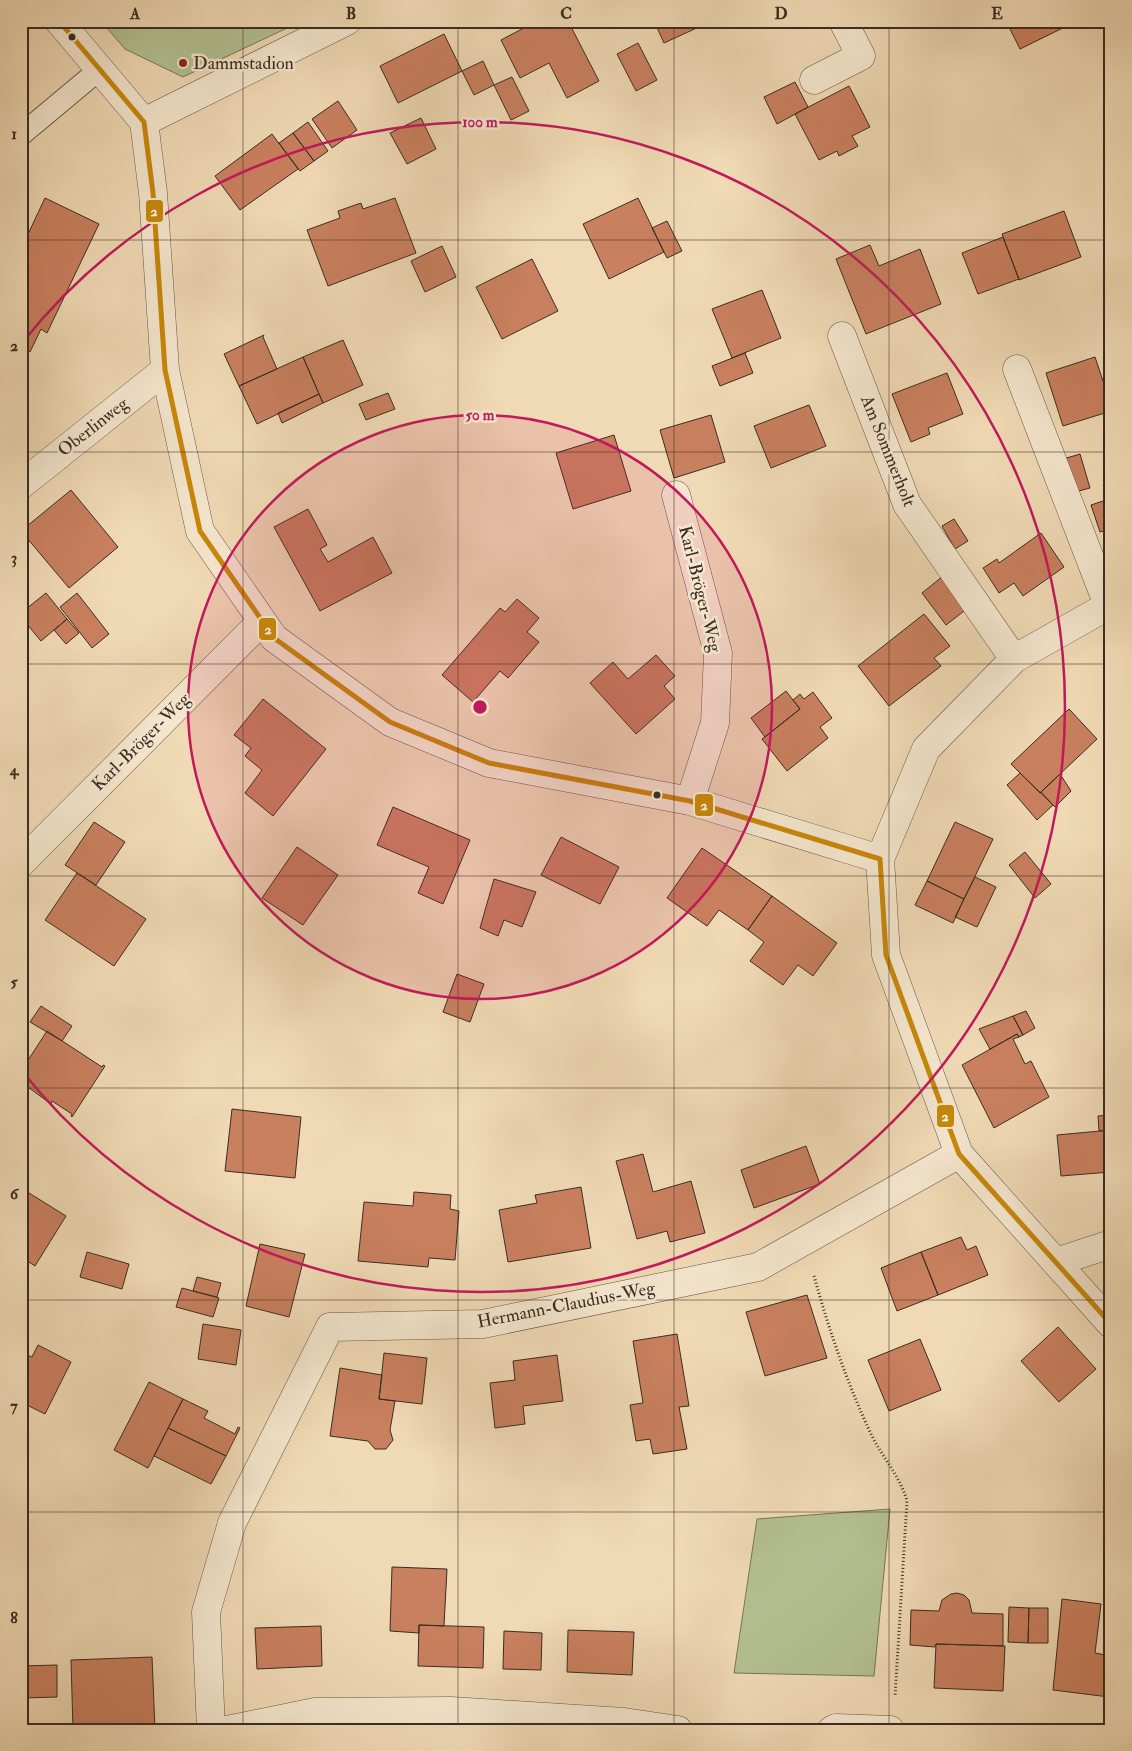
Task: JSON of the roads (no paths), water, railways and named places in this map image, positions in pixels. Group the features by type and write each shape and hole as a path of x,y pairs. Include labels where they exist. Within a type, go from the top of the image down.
{"street":[{"path":"59,21 144,122 153,193 165,370 200,530 274,638 390,722 489,763 690,801 880,860"},
{"path":"144,122 347,21"},
{"path":"814,80 861,56 843,21"},
{"name":"Am Sommerholt","path":"842,336 907,504 1014,659"},
{"path":"1017,369 1109,604 1014,659 926,749 880,860 886,955 959,1154 1111,1324"},
{"name":"Oberlinweg","path":"21,484 165,370"},
{"name":"Karl-Bröger-Weg","path":"676,495 718,653 715,723 690,801"},
{"name":"Karl-Bröger-Weg","path":"21,863 262,621"},
{"name":"Hermann-Claudius-Weg","path":"211,1730 206,1612 232,1523 330,1327 483,1324 758,1267 959,1154"},
{"path":"1056,1262 1111,1244"},
{"path":"227,1730 315,1712 422,1711 451,1711 624,1722 678,1730"},
{"path":"832,1730 836,1728 890,1730"}],"lane":[{"path":"21,135 100,69"}],"place":[{"name":"Dammstadion","path":"183,63"}]}
